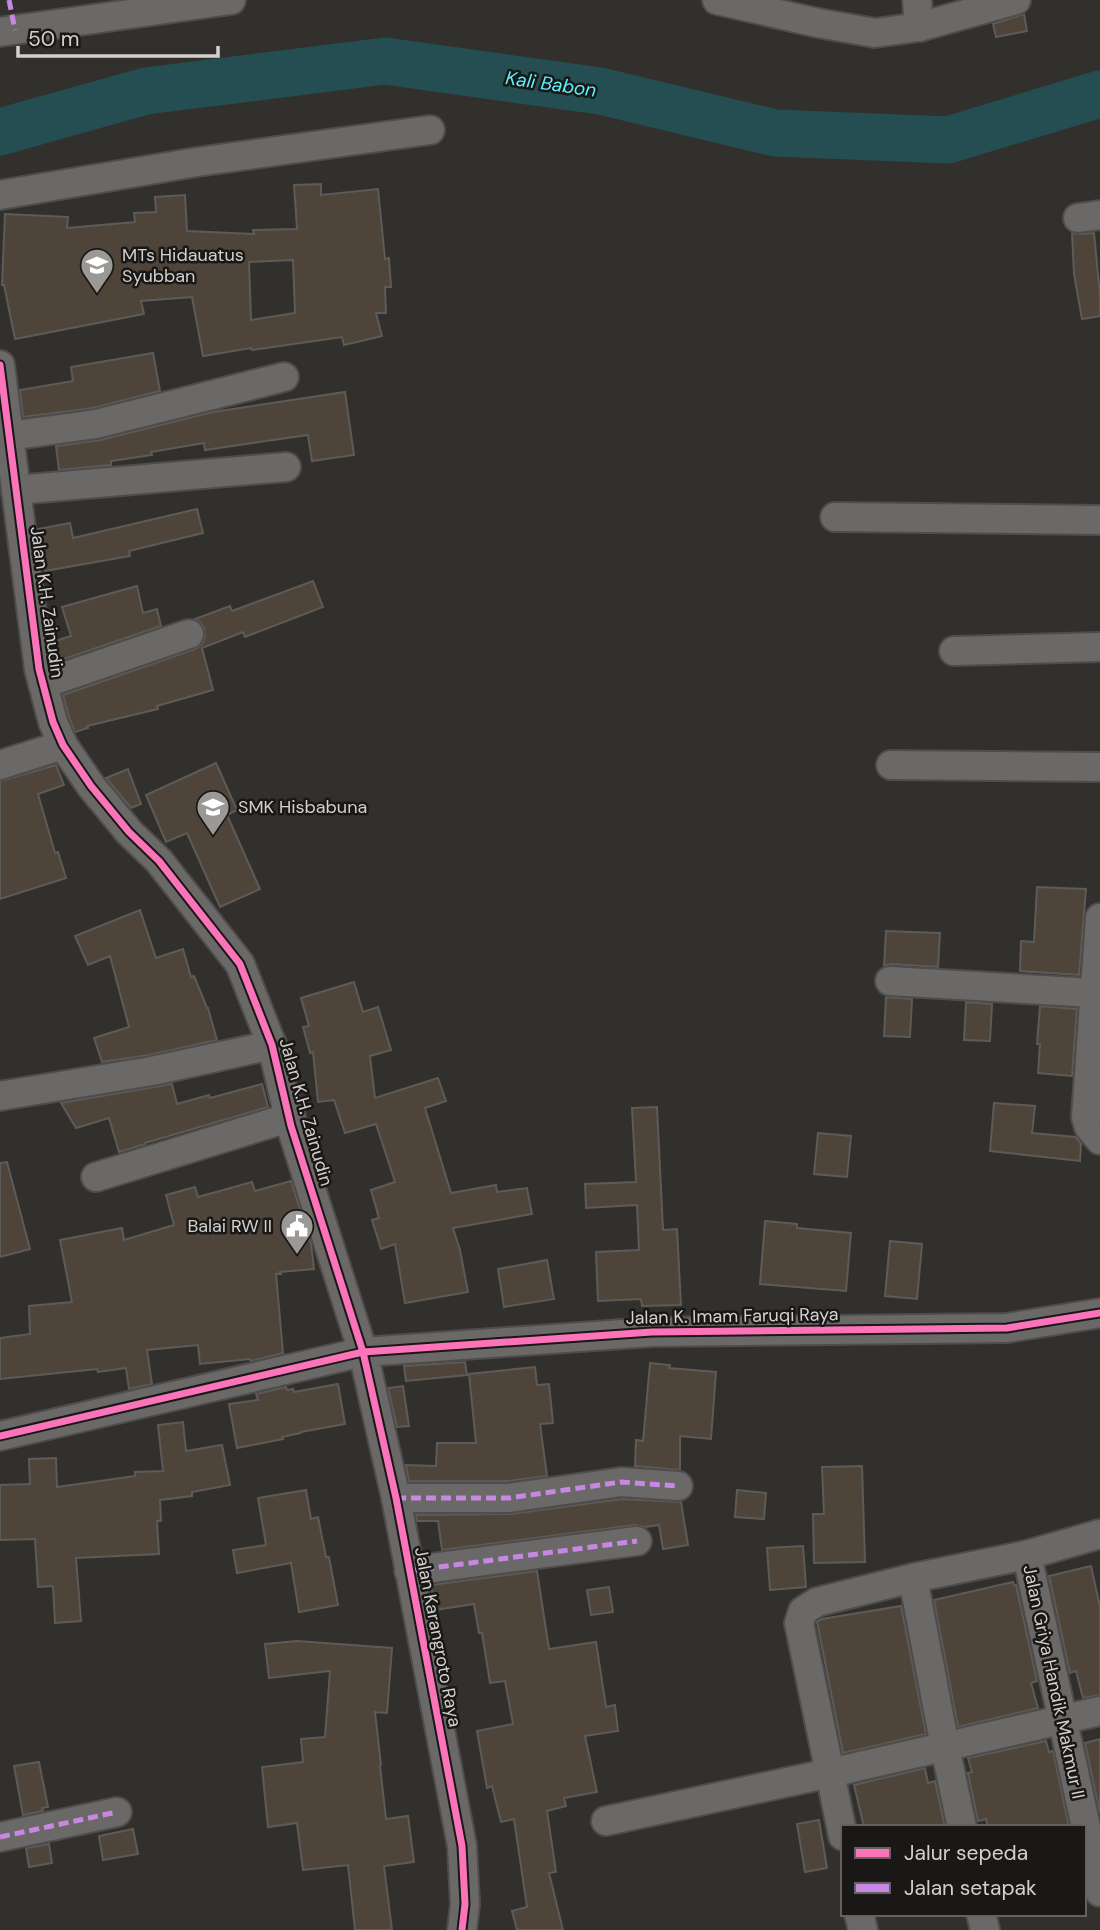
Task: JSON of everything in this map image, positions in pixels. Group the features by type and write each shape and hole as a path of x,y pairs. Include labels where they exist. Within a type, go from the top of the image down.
{"street":[{"path":"0,32 231,0"},
{"path":"717,0 875,33 918,14 1016,0"},
{"path":"0,195 197,162 430,130"},
{"name":"Jalan K.H. Zainudin","path":"0,365 16,490 10,525 53,722 63,745 91,786 129,832 159,861 240,964 272,1045 292,1126 363,1352"},
{"path":"9,436 96,424 284,377"},
{"path":"16,490 286,467"},
{"path":"835,517 1100,520"},
{"path":"43,684 188,634"},
{"path":"954,651 1100,647"},
{"path":"0,765 63,745"},
{"path":"891,765 1100,767"},
{"path":"1100,918 1086,1116 1089,1128 1100,1140"},
{"path":"890,981 1094,993"},
{"path":"0,1096 152,1071 272,1045"},
{"path":"96,1177 291,1117"},
{"name":"Jalan K. Imam Faruqi Raya","path":"363,1352 652,1332 1007,1328 1100,1313"},
{"path":"0,1430 0,1436 363,1352"},
{"name":"Jalan Karangroto Raya","path":"363,1352 396,1498 462,1846 465,1904 462,1930"},
{"path":"396,1498 509,1498 621,1482 678,1486"},
{"name":"Jalan Griya Handik Makmur II","path":"841,1826 801,1633 800,1616 809,1605 913,1578 1027,1555 1100,1534"},
{"path":"409,1571 637,1541"},
{"name":"Jalan Griya Handik Makmur II","path":"1027,1555 1085,1825"},
{"path":"913,1578 962,1825"},
{"path":"606,1821 1100,1711"},
{"path":"0,1837 117,1812"},
{"name":"Jalan Griya Handik Makmur II","path":"1086,1829 1100,1892"}],"building":[{"path":"1024,14 1027,31 996,37 993,24"},
{"path":"321,184 321,195 378,189 385,259 389,258 391,287 385,287 386,313 376,313 382,336 344,345 342,337 203,356 192,297 141,301 144,314 15,339 2,285 5,214 68,217 67,228 135,222 134,213 156,212 155,197 185,195 187,231 254,234 253,230 297,229 294,185","holes":["293,260 295,313 251,320 249,262"]},
{"path":"1072,233 1094,233 1100,316 1082,319 1074,274"},
{"path":"153,353 160,391 93,408 23,417 20,390 73,381 71,367"},
{"path":"345,392 354,455 312,461 308,435 205,450 204,443 111,461 111,465 59,470 56,446 100,440 213,412"},
{"path":"197,509 203,533 129,551 130,556 45,571 38,529 70,523 73,538"},
{"path":"313,581 323,607 245,637 243,632 202,648 213,690 157,706 158,709 87,726 88,728 75,732 63,695 195,649 202,644 205,637 204,628 195,619 230,606 232,611"},
{"path":"137,586 143,613 157,609 161,626 55,662 52,642 71,636 62,607"},
{"name":"SMK Hisbabuna","path":"216,763 237,810 227,815 260,889 220,907 187,833 166,842 146,795"},
{"path":"56,765 64,785 38,794 55,853 58,852 66,878 0,899 0,781"},
{"path":"128,769 141,804 131,808 106,778"},
{"path":"1037,887 1086,889 1079,975 1020,971 1021,941 1034,942"},
{"path":"140,910 156,958 183,949 191,977 194,976 208,1008 217,1040 102,1062 94,1038 129,1027 110,956 88,965 75,936"},
{"path":"886,931 940,933 938,967 891,964 884,966"},
{"path":"354,982 363,1012 378,1007 391,1050 370,1056 375,1098 438,1078 446,1101 425,1108 451,1193 496,1185 497,1192 527,1188 532,1214 453,1228 468,1292 405,1303 395,1244 381,1249 372,1220 379,1218 371,1190 395,1182 376,1124 345,1133 334,1100 318,1102 313,1052 310,1053 303,1027 309,1026 301,998"},
{"path":"886,997 912,999 910,1037 884,1036"},
{"path":"966,1002 992,1004 990,1041 964,1040"},
{"path":"1040,1006 1077,1009 1072,1076 1038,1073"},
{"path":"172,1084 177,1104 262,1084 268,1107 119,1152 109,1118 76,1128 61,1103"},
{"path":"994,1103 1035,1106 1032,1133 1076,1137 1081,1144 1080,1161 990,1151"},
{"path":"657,1107 663,1230 677,1229 681,1305 642,1306 641,1299 598,1301 596,1252 639,1250 637,1205 586,1208 585,1184 636,1182 632,1108"},
{"path":"818,1133 851,1136 847,1177 814,1174"},
{"path":"7,1162 30,1249 0,1257 0,1163"},
{"path":"291,1181 311,1244 314,1269 276,1274 283,1353 251,1361 200,1364 198,1345 147,1350 152,1384 129,1389 126,1368 0,1379 0,1338 30,1334 29,1306 72,1302 60,1240 122,1228 124,1240 174,1225 166,1195 195,1187 198,1197 252,1182 255,1191"},
{"path":"765,1221 797,1224 797,1228 851,1233 846,1291 760,1284"},
{"path":"890,1241 922,1244 917,1299 885,1296"},
{"path":"547,1260 554,1299 504,1307 498,1269"},
{"path":"465,1362 467,1375 406,1381 404,1366"},
{"path":"650,1363 670,1365 669,1368 716,1372 711,1439 680,1436 680,1470 635,1466 636,1440 643,1441"},
{"path":"535,1367 537,1385 549,1384 553,1423 540,1424 547,1476 508,1481 409,1481 406,1465 436,1466 437,1443 476,1443 469,1374"},
{"path":"338,1384 345,1424 237,1448 229,1404 258,1400 256,1394 286,1387 294,1392"},
{"path":"403,1386 409,1426 397,1427 388,1388"},
{"path":"183,1422 186,1451 222,1445 230,1485 192,1492 192,1496 160,1500 161,1521 157,1521 159,1554 76,1558 81,1621 55,1623 53,1586 38,1587 35,1539 0,1540 0,1485 30,1484 29,1459 56,1458 57,1487 135,1476 135,1472 163,1471 158,1425"},
{"path":"862,1466 865,1562 814,1563 813,1514 824,1514 822,1467"},
{"path":"306,1490 311,1519 318,1517 338,1605 299,1612 291,1563 237,1573 233,1550 266,1545 258,1498"},
{"path":"737,1490 766,1493 764,1519 735,1517"},
{"path":"622,1499 681,1502 688,1545 663,1549 659,1525 635,1525 442,1550 438,1521 417,1521 416,1515 511,1514"},
{"path":"803,1546 806,1587 770,1590 767,1548"},
{"path":"1091,1566 1100,1607 1100,1695 1083,1698 1076,1671 1070,1673 1049,1576"},
{"path":"537,1571 549,1649 596,1642 606,1707 615,1705 618,1731 585,1736 597,1792 564,1798 566,1806 547,1811 556,1872 549,1873 563,1930 517,1930 512,1911 527,1907 514,1819 501,1822 492,1786 487,1788 477,1731 513,1724 505,1681 490,1683 474,1604 435,1610 431,1585"},
{"path":"1013,1582 1016,1585 1037,1681 1031,1683 1038,1708 958,1727 934,1600"},
{"path":"609,1587 613,1612 591,1615 587,1590"},
{"path":"901,1606 926,1734 843,1753 817,1622"},
{"path":"297,1641 392,1648 387,1713 375,1712 380,1766 386,1819 408,1816 414,1862 384,1866 392,1930 355,1930 348,1865 303,1870 297,1823 268,1827 262,1767 303,1762 301,1739 325,1737 330,1671 269,1678 265,1644"},
{"path":"1100,1739 1100,1813 1085,1743"},
{"path":"1046,1741 1049,1752 1053,1751 1069,1825 988,1825 986,1819 978,1821 968,1773 972,1772 968,1758"},
{"path":"39,1762 48,1807 42,1808 43,1811 23,1815 14,1766"},
{"path":"925,1768 928,1783 935,1781 945,1825 864,1825 854,1785"},
{"path":"819,1820 827,1868 805,1872 797,1824"},
{"path":"133,1829 138,1854 103,1860 99,1836"},
{"path":"49,1844 52,1863 29,1867 26,1848"}],"waterway":[{"name":"Kali Babon","path":"0,132 146,91 385,61 600,91 775,133 948,140 1100,94"}],"marked path":[{"path":"9,0 15,30"},
{"path":"396,1498 509,1498 621,1482 678,1486"},
{"path":"409,1571 637,1541"},
{"path":"0,1837 117,1812"}],"cycle path":[{"path":"0,365 39,669 53,722 63,745 91,786 129,832 159,861 240,964 272,1045 291,1126 363,1352 396,1498 462,1846 465,1904 462,1930"},
{"path":"0,1436 363,1352 652,1332 1007,1328 1100,1313"}],"place":[{"name":"MTs Hidauatus Syubban","path":"97,295"},
{"name":"SMK Hisbabuna","path":"213,837"},
{"name":"Balai RW II","path":"297,1256"}]}
